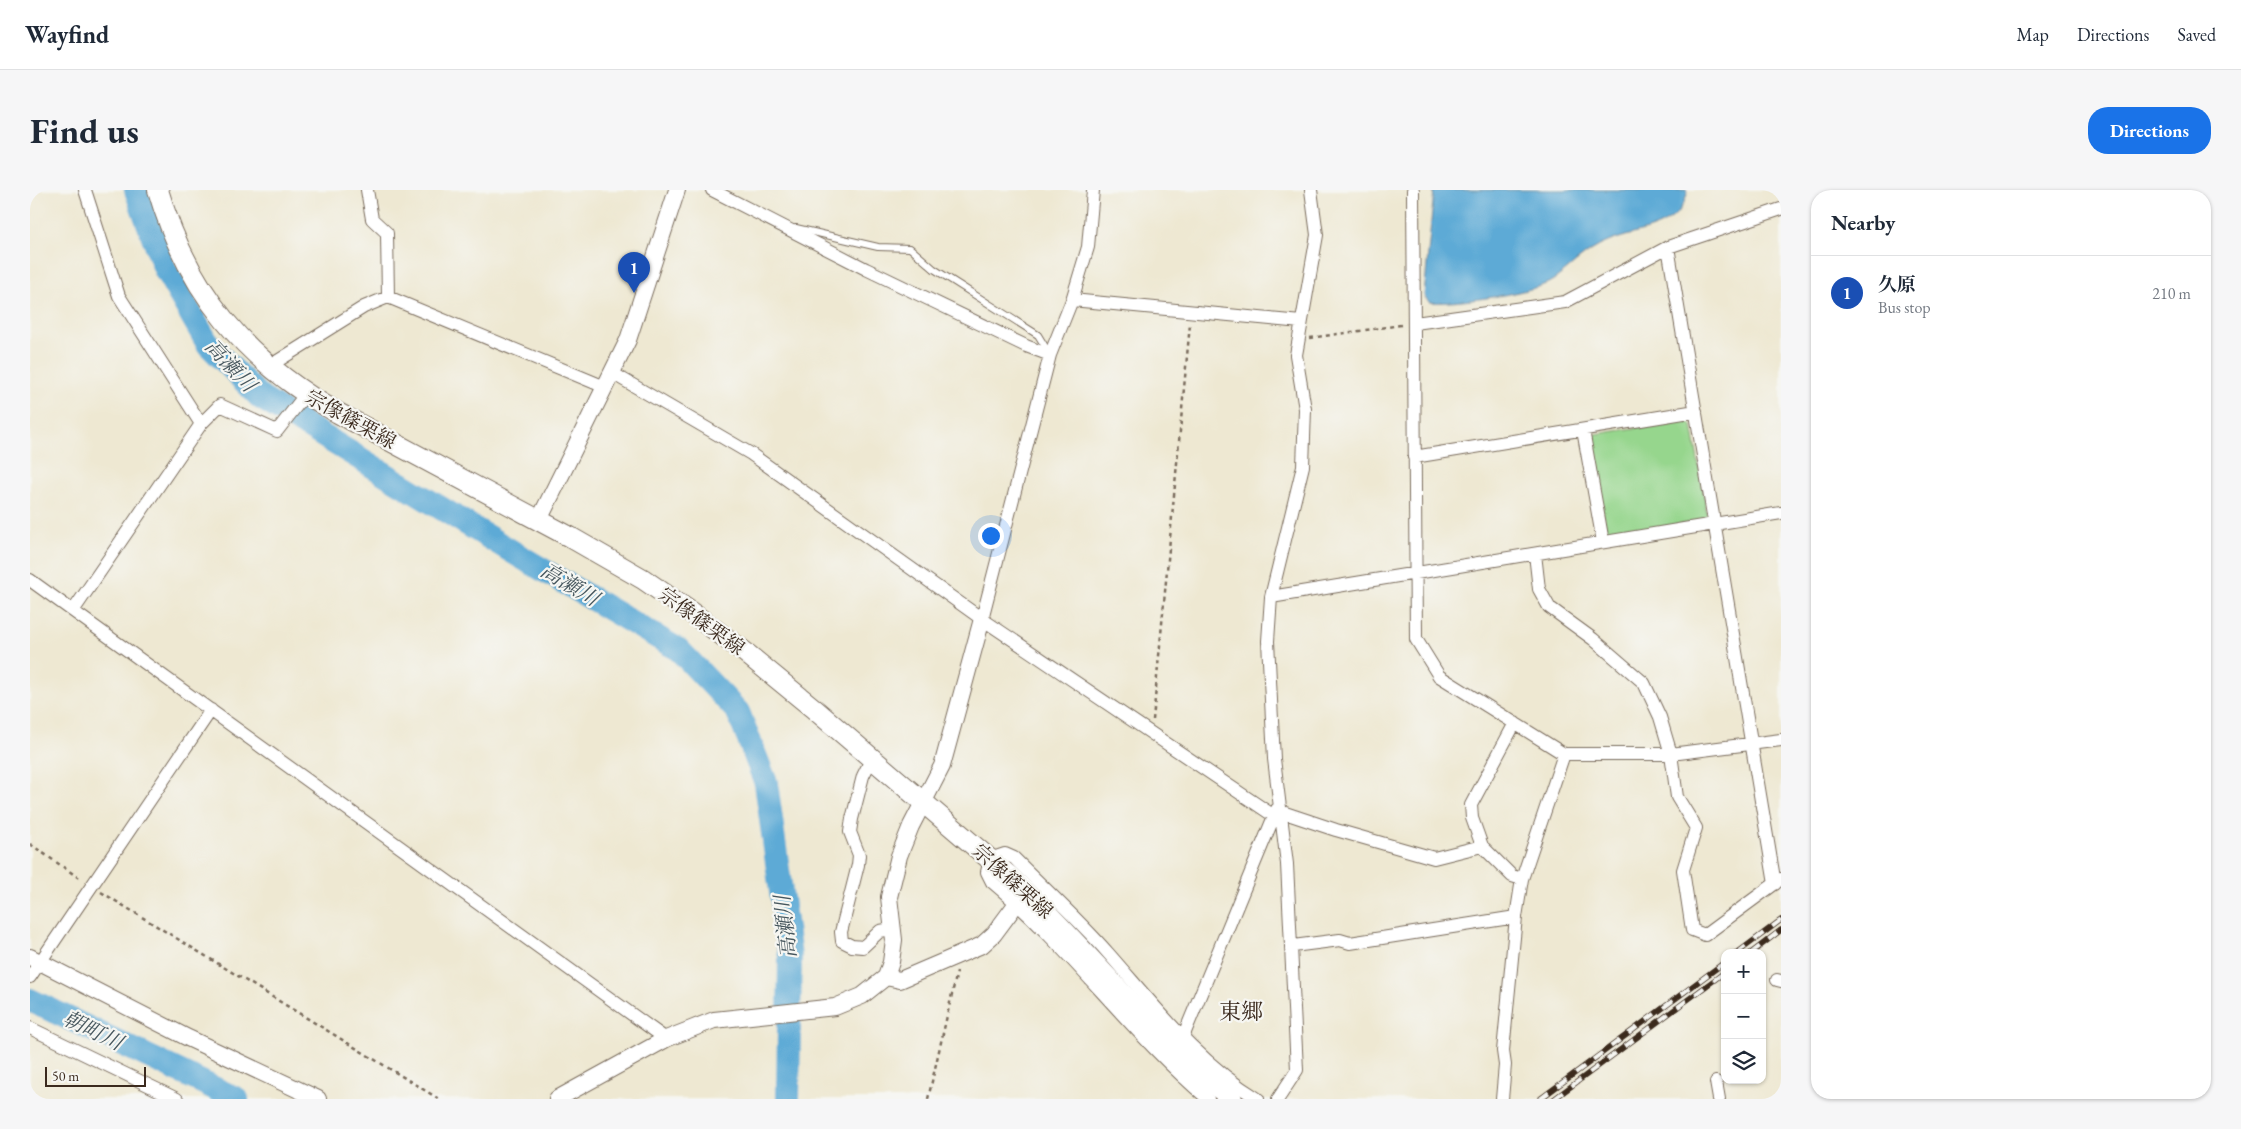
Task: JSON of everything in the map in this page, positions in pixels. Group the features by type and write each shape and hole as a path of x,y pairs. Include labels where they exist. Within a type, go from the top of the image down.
{"main road":[{"name":"宗像篠栗線","path":"158,190 182,254 197,283 240,339 301,400 538,520 643,579 746,653 872,758 1048,911 1180,1055 1232,1099"}],"street":[{"path":"85,190 119,296 201,424"},
{"path":"367,190 372,219 387,233 388,296"},
{"path":"538,520 628,340 677,190"},
{"path":"712,190 866,269 1026,346 1050,355"},
{"path":"557,1099 666,1039 714,1020 835,1007 862,996 886,977 891,962 894,940 889,897 899,856 923,802 942,766 1050,355 1072,300 1088,246 1093,190"},
{"path":"1278,1099 1297,1070 1293,946 1287,864 1277,811 1268,641 1271,597 1303,466 1305,409 1296,355 1317,235 1311,190"},
{"path":"1413,190 1415,323 1414,573 1416,639 1439,676 1564,754 1671,754 1781,740"},
{"path":"1415,323 1565,302 1668,247 1781,209"},
{"path":"1535,554 1539,589 1550,607 1644,683 1660,717 1671,754 1677,798 1696,828 1683,870 1692,930 1704,936 1778,881 1751,745 1668,247"},
{"path":"268,367 364,307 388,296 609,380 751,454 982,619 1152,734 1277,811 1434,858 1482,846"},
{"path":"1072,300 1301,322"},
{"path":"73,611 201,424 220,405 277,432 301,400"},
{"path":"1414,457 1696,411"},
{"path":"1584,430 1604,542"},
{"path":"1271,597 1781,513"},
{"path":"30,580 666,1039"},
{"path":"30,977 34,960 91,886 210,710"},
{"path":"1515,723 1471,806 1472,818 1482,846 1512,876 1522,878"},
{"path":"1502,1099 1505,1065 1504,1051 1516,917 1522,878 1564,754"},
{"path":"872,758 863,776 850,832 859,855 841,932 842,941 852,946 864,947 880,931 892,929"},
{"path":"1183,1037 1277,811"},
{"path":"1208,1099 1156,1050 1092,979 1017,903 992,882 987,872 990,859 1005,854 1014,858 1106,951 1183,1037 1219,1071 1258,1099"},
{"path":"886,977 900,980 982,945 994,934 1017,903"},
{"path":"1293,946 1340,940 1350,943 1516,917"},
{"path":"34,960 188,1038 318,1099"},
{"path":"30,1028 178,1099"},
{"path":"1716,1082 1720,1099"}],"lane":[{"path":"780,225 878,246 910,248 934,269 1038,335 1050,355"}],"path":[{"path":"1152,734 1191,311"},
{"path":"1298,340 1415,323"},
{"path":"30,844 91,886 439,1099"},
{"path":"928,1099 961,953"}],"green space":[{"path":"1686,420 1692,425 1707,514 1702,521 1612,535 1606,531 1592,441 1596,434"}],"water":[{"path":"1434,190 1688,190 1684,203 1676,214 1667,221 1645,231 1600,246 1585,255 1552,281 1528,290 1510,294 1455,302 1429,302 1424,296"}],"waterway":[{"name":"高瀬川","path":"136,190 165,269 208,344 261,398 516,554 679,650 738,712 766,783 790,957 788,1099"},
{"name":"朝町川","path":"30,1000 237,1099"}],"railway":[{"path":"1742,949 1781,920"},
{"path":"1756,949 1781,930"},
{"path":"1540,1099 1721,965"},
{"path":"1554,1099 1721,975"}],"place":[{"name":"久原","path":"634,293"}],"district":[{"name":"東郷","path":"1241,1011"}]}
